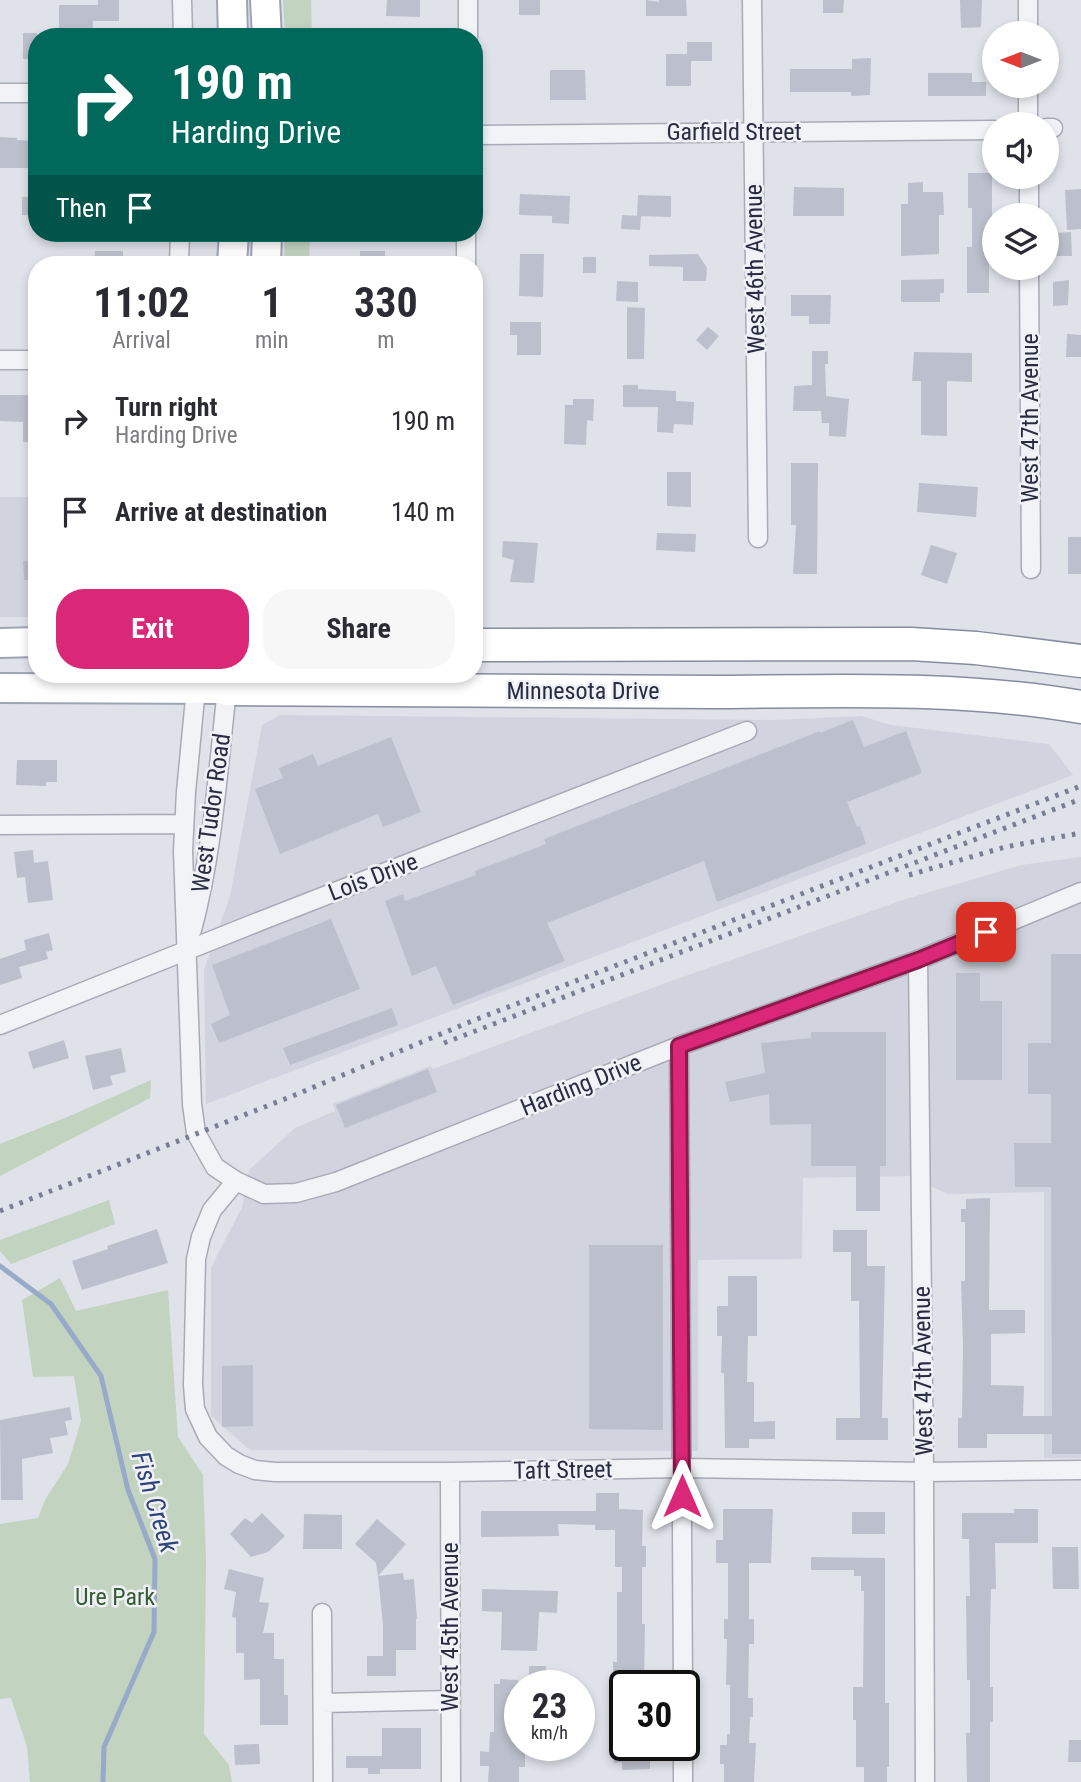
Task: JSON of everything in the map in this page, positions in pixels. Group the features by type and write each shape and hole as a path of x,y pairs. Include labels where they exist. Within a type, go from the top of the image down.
{"highway":[{"name":"Minnesota Drive","path":"483,645 911,645 976,648 1081,661"},
{"name":"Minnesota Drive","path":"301,683 701,692 887,690 1016,698 1081,707"}],"main road":[{"path":"232,0 233,28"},
{"path":"265,0 267,28"},
{"path":"0,643 28,642"},
{"name":"Minnesota Drive","path":"0,688 151,683"}],"street":[{"path":"182,0 183,28"},
{"path":"468,0 468,28"},
{"name":"West 46th Avenue","path":"752,0 758,538"},
{"path":"1028,0 1028,21"},
{"path":"0,93 28,93"},
{"name":"Garfield Street","path":"483,135 982,130"},
{"name":"West 47th Avenue","path":"1029,280 1031,569"},
{"path":"0,360 28,360"},
{"name":"West Tudor Road","path":"212,683 183,824 192,1104 196,1133 215,1167 236,1181"},
{"name":"West Tudor Road","path":"186,951 202,892 211,827 212,683"},
{"name":"Lois Drive","path":"0,1025 747,731"},
{"path":"0,825 183,824"},
{"name":"Harding Drive","path":"236,1181 264,1195 296,1193 336,1182 679,1046 918,960 1081,892"},
{"name":"West 47th Avenue","path":"918,960 925,1782"},
{"path":"679,1046 683,1670"},
{"name":"Taft Street","path":"236,1181 212,1210 196,1259 193,1385 195,1409 208,1437 226,1456 254,1470 1081,1470"},
{"name":"West 45th Avenue","path":"450,1472 450,1782"},
{"path":"322,1613 323,1782"},
{"path":"323,1703 451,1700"},
{"path":"683,1761 683,1782"}],"shaded area":[{"path":"0,497 28,497 28,617 0,617"},
{"path":"280,715 776,720 861,716 891,725 1049,744 1073,775 206,1104 204,970 230,896 262,725"},
{"path":"1081,857 1081,1458 1044,1458 1044,1192 947,1194 910,1176 803,1178 802,1259 698,1260 698,1451 250,1450 211,1416 211,1268 242,1207 249,1170 295,1128 335,1111 333,1104 430,1066 433,1069 674,980 906,899 1021,865"}],"green space":[{"path":"283,0 311,0 312,28 285,28"},
{"path":"285,242 310,242 309,256 284,256"},
{"path":"151,1080 150,1098 0,1176 0,1144"},
{"path":"109,1200 115,1224 11,1264 0,1251 0,1240"},
{"name":"Ure Park","path":"60,1278 76,1311 168,1290 178,1437 203,1475 206,1562 204,1734 229,1765 232,1782 30,1782 27,1747 11,1698 0,1699 0,1524 38,1518 45,1500 68,1464 81,1421 74,1376 33,1377 22,1300"}],"building":[{"path":"98,0 119,0 119,21 93,21 93,28 59,28 59,5 98,5"},
{"path":"387,0 420,0 420,17 386,16"},
{"path":"519,0 540,0 540,15 519,15"},
{"path":"646,0 686,0 687,16 646,16"},
{"path":"823,0 844,0 843,13 823,13"},
{"path":"960,0 982,0 981,27 961,28"},
{"path":"23,33 28,33 28,59 23,59"},
{"path":"687,42 712,42 712,61 691,61 691,86 666,86 666,54 687,54"},
{"path":"871,58 870,95 851,96 851,92 790,92 790,69 852,69 852,59"},
{"path":"550,70 585,70 586,100 550,100"},
{"path":"928,73 972,73 972,82 982,82 982,96 928,96"},
{"path":"0,137 28,141 28,168 0,168"},
{"path":"968,173 982,173 982,189 992,189 992,203 982,203 982,280 989,280 989,293 967,293 967,247 972,247 972,208 968,208"},
{"path":"923,182 923,192 943,192 944,215 939,215 939,254 901,256 901,204 908,204 908,183"},
{"path":"794,187 844,188 844,216 793,216"},
{"path":"1081,189 1081,229 1067,230 1065,190"},
{"path":"520,194 570,196 569,224 552,223 552,216 519,215"},
{"path":"638,195 671,196 671,217 637,216"},
{"path":"22,197 28,197 28,215 22,215"},
{"path":"622,215 641,216 640,230 621,229"},
{"path":"1071,232 1072,256 1059,256 1059,233"},
{"path":"95,251 123,251 123,256 95,256"},
{"path":"360,251 385,251 385,256 360,256"},
{"path":"520,254 544,254 543,297 519,296"},
{"path":"698,254 707,268 706,281 683,281 683,267 649,266 649,255"},
{"path":"583,257 596,257 596,273 583,273"},
{"path":"944,279 944,293 940,293 940,302 901,302 901,280"},
{"path":"1069,280 1068,305 1053,306 1053,282"},
{"path":"617,281 638,282 638,302 616,301"},
{"path":"791,295 831,295 830,324 809,324 809,316 791,316"},
{"path":"627,307 645,308 644,359 627,359"},
{"path":"510,322 541,322 541,355 517,355 517,335 510,335"},
{"path":"708,327 719,336 707,350 696,340"},
{"path":"1067,334 1081,335 1081,357 1066,357"},
{"path":"812,351 828,351 828,364 825,364 826,396 849,399 846,437 829,436 829,423 822,423 821,411 793,411 794,386 812,385"},
{"path":"914,352 972,353 972,382 947,381 947,436 921,435 921,381 912,381"},
{"path":"623,385 638,385 638,389 676,391 676,401 694,402 693,425 674,424 673,433 657,432 658,407 623,407"},
{"path":"0,395 28,395 28,442 23,442 23,422 0,421"},
{"path":"573,399 594,399 593,421 587,420 586,445 564,444 565,405 573,405"},
{"path":"791,463 818,463 817,574 793,574 796,525 791,525"},
{"path":"667,472 691,472 691,507 667,506"},
{"path":"919,483 978,487 976,517 917,512"},
{"path":"657,533 696,534 695,552 656,550"},
{"path":"1068,537 1081,537 1081,574 1068,574"},
{"path":"503,541 538,543 534,583 510,582 514,560 502,557"},
{"path":"931,545 957,553 947,584 921,575"},
{"path":"23,561 28,561 28,580 24,580"},
{"path":"853,720 864,747 906,731 922,773 847,802 866,844 717,902 704,861 547,923 565,961 453,1005 436,966 412,976 385,901 403,894 405,901 476,875 475,871 546,844 544,839"},
{"path":"391,737 421,812 383,827 378,814 280,854 255,789 283,778 279,768 313,754 318,766"},
{"path":"17,760 57,760 57,782 46,782 46,786 16,785"},
{"path":"33,850 34,863 48,861 53,900 28,903 25,877 17,878 14,852"},
{"path":"331,919 360,989 219,1043 211,1024 230,1015 212,965"},
{"path":"49,933 53,950 46,952 48,959 19,967 22,978 0,985 0,959 26,950 24,940"},
{"path":"1051,954 1081,954 1081,1454 1052,1454 1052,1434 987,1434 987,1448 958,1448 958,1418 962,1418 961,1281 965,1281 965,1222 961,1222 961,1209 966,1209 966,1199 990,1198 989,1310 1025,1310 1025,1333 991,1334 991,1385 1024,1386 1023,1416 1052,1416 1051,1187 1015,1187 1014,1143 1051,1143 1051,1094 1028,1094 1028,1043 1051,1043"},
{"path":"956,973 980,973 980,1001 1002,1001 1002,1080 956,1080"},
{"path":"392,1008 398,1025 290,1065 283,1048"},
{"path":"811,1032 886,1032 886,1166 880,1166 880,1211 856,1211 856,1166 811,1166 811,1124 770,1125 769,1094 730,1102 725,1082 765,1073 761,1043 811,1038"},
{"path":"64,1040 69,1058 33,1069 28,1052"},
{"path":"121,1048 126,1072 110,1076 113,1085 93,1090 85,1056"},
{"path":"428,1069 437,1092 345,1128 336,1105"},
{"path":"157,1229 168,1263 82,1290 72,1261"},
{"path":"833,1230 867,1230 867,1266 885,1266 882,1418 888,1418 888,1440 836,1440 836,1418 860,1418 859,1301 851,1301 851,1252 833,1252"},
{"path":"589,1245 663,1245 663,1430 589,1429"},
{"path":"728,1276 757,1276 757,1336 748,1336 747,1382 754,1382 754,1422 775,1421 775,1439 749,1439 749,1448 725,1448 722,1336 717,1336 717,1306 728,1306"},
{"path":"253,1365 253,1426 222,1427 222,1366"},
{"path":"70,1407 72,1420 65,1421 68,1435 50,1438 53,1453 22,1459 23,1500 1,1500 0,1420"},
{"path":"596,1493 619,1493 619,1509 643,1510 642,1546 646,1546 646,1567 642,1567 644,1670 613,1670 613,1662 617,1662 617,1592 622,1592 622,1567 615,1567 615,1530 595,1530 595,1525 558,1524 559,1536 481,1537 481,1511 596,1511"},
{"path":"723,1509 773,1509 771,1563 749,1563 749,1619 754,1619 754,1644 749,1644 748,1698 753,1698 753,1717 750,1717 749,1743 756,1743 754,1782 724,1782 724,1764 720,1764 720,1745 727,1745 727,1734 730,1734 730,1685 726,1685 727,1639 724,1639 724,1619 728,1619 728,1563 716,1563 716,1540 723,1540"},
{"path":"1014,1509 1038,1509 1038,1543 995,1543 996,1589 991,1589 990,1632 993,1722 990,1722 990,1782 967,1782 966,1733 970,1733 966,1596 970,1596 969,1539 962,1539 962,1513 1014,1513"},
{"path":"852,1512 885,1512 885,1534 852,1534"},
{"path":"262,1513 285,1536 268,1552 251,1557 230,1534 245,1518 252,1523"},
{"path":"304,1514 342,1515 342,1549 303,1549"},
{"path":"377,1519 406,1544 378,1576 376,1563 355,1544"},
{"path":"1052,1547 1078,1547 1079,1589 1053,1589"},
{"path":"811,1557 885,1558 885,1703 889,1703 887,1782 864,1782 864,1767 856,1767 853,1687 863,1687 864,1591 861,1591 861,1576 854,1576 854,1570 811,1570"},
{"path":"229,1569 264,1578 259,1602 269,1603 263,1633 274,1633 274,1659 284,1659 284,1695 288,1695 288,1725 260,1725 260,1679 244,1680 244,1653 236,1653 236,1618 232,1617 236,1592 224,1589"},
{"path":"403,1573 404,1580 414,1579 416,1650 396,1650 396,1676 367,1676 367,1656 383,1656 378,1576"},
{"path":"482,1589 558,1591 557,1613 539,1612 537,1651 501,1650 502,1612 482,1611"},
{"path":"529,1666 546,1666 546,1670 529,1670"},
{"path":"500,1679 504,1679 504,1761 525,1761 525,1767 519,1767 519,1782 488,1782 489,1766 480,1766 480,1751 489,1752 490,1732 494,1732 494,1684 500,1684"},
{"path":"382,1728 421,1728 421,1769 380,1769 380,1774 368,1774 368,1768 346,1768 346,1756 382,1756"},
{"path":"1069,1740 1081,1740 1081,1762 1068,1762"},
{"path":"259,1744 260,1764 235,1765 234,1745"},
{"path":"614,1761 650,1761 650,1769 622,1770 622,1762"}],"waterway":[{"name":"Fish Creek","path":"0,1266 51,1304 101,1376 128,1490 155,1559 154,1632 104,1747 103,1782"}],"railway":[{"path":"0,1211 295,1095 472,1021 1081,786"},
{"path":"444,1043 1081,799"},
{"path":"909,875 1005,847 1081,833"}],"route":[{"path":"682,1496 679,1046 918,960 986,932"}]}
